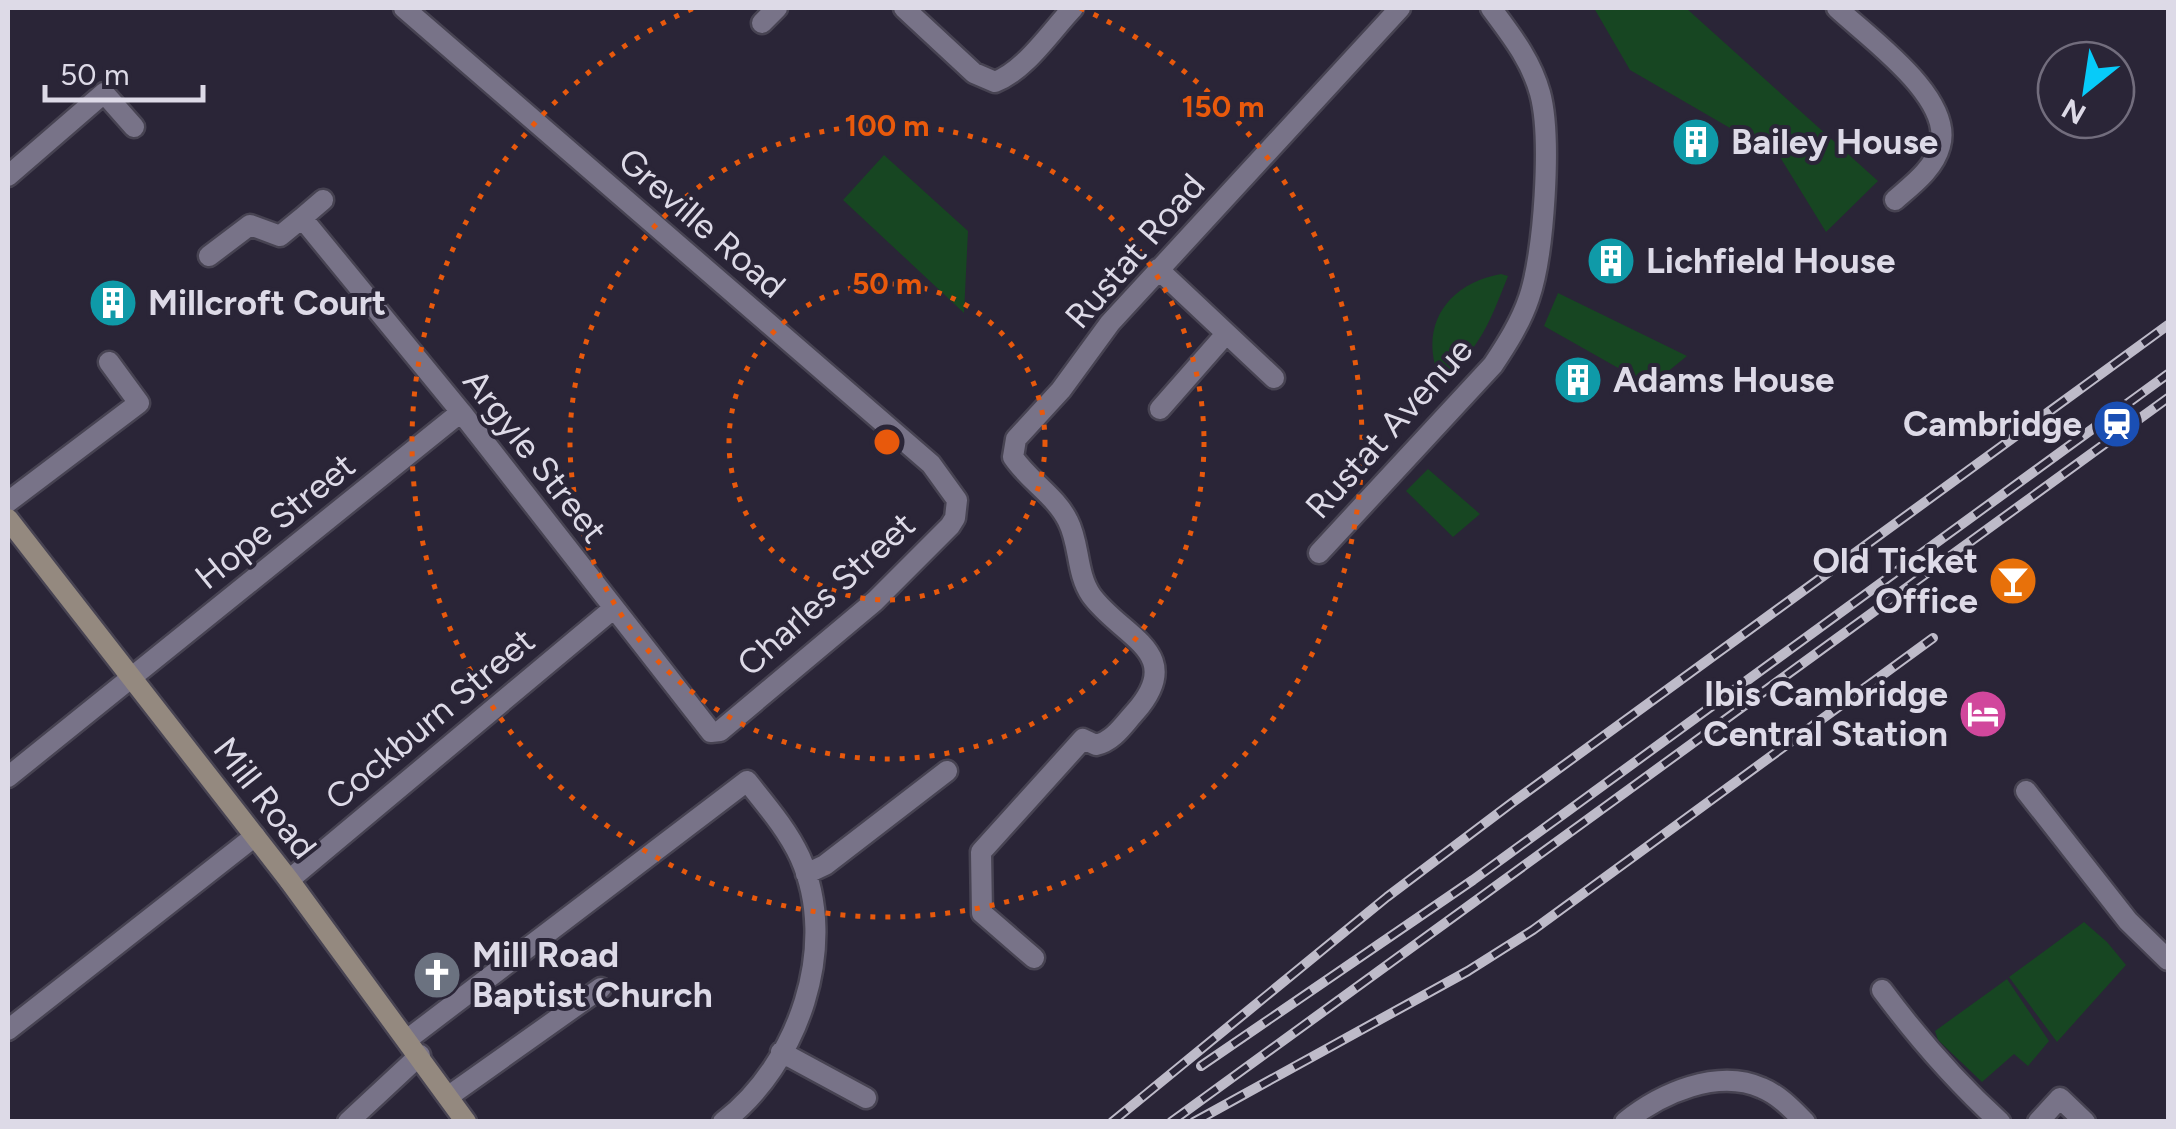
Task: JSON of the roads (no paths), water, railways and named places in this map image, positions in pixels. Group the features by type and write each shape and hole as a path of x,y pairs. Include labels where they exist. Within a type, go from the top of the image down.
{"street":[{"name":"Greville Road","path":"404,8 931,464 953,492"},
{"path":"762,23 777,8"},
{"path":"904,8 974,73 995,82 1006,78 1073,8"},
{"name":"Rustat Road","path":"1034,958 982,913 980,852 1082,738 1096,745 1108,742 1151,692 1156,672 1149,651 1089,592 1082,578 1071,526 1060,506 1024,473 1013,457 1016,438 1061,390 1110,322 1400,8"},
{"name":"Rustat Avenue","path":"1319,553 1493,366 1513,335 1528,300 1538,260 1544,125 1540,94 1523,50 1491,8"},
{"path":"1837,8 1923,90 1939,116 1940,149 1932,164 1895,200"},
{"path":"8,176 104,93 134,127"},
{"path":"209,256 250,225 280,236 323,200"},
{"name":"Argyle Street","path":"302,218 461,412 692,712 711,732 716,732"},
{"path":"1158,269 1274,378"},
{"path":"1160,409 1224,335"},
{"path":"8,502 139,403 109,362"},
{"name":"Hope Street","path":"8,777 461,412"},
{"name":"Charles Street","path":"716,732 910,568 955,518 957,500 953,492"},
{"name":"Mill Road","path":"8,520 289,880 466,1122"},
{"name":"Cockburn Street","path":"289,880 614,609"},
{"path":"806,874 825,865 948,771"},
{"path":"348,1122 414,1047 747,781 780,822 806,874 815,927 815,956 805,1000 780,1052 740,1108 722,1122"},
{"path":"2026,791 2128,921 2168,960"},
{"path":"8,1030 255,836"},
{"path":"449,1096 601,988"},
{"path":"1882,990 1915,1034 2000,1122"},
{"path":"780,1052 866,1098"},
{"path":"1625,1122 1643,1108 1699,1083 1739,1081 1764,1088 1805,1122"},
{"path":"2038,1122 2060,1098 2084,1122"}],"railway":[{"path":"1112,1122 1387,897 2168,325"},
{"path":"1201,1066 1473,880 2168,374"},
{"path":"1171,1122 2168,398"},
{"path":"1194,1122 1468,971 1533,930 1933,638"}],"place":[{"name":"Bailey House","path":"1696,142"},
{"name":"Lichfield House","path":"1611,261"},
{"name":"Millcroft Court","path":"113,303"},
{"name":"Adams House","path":"1578,380"},
{"name":"Cambridge","path":"2117,424"},
{"name":"Old Ticket Office","path":"2013,581"},
{"name":"Ibis Cambridge Central Station","path":"1983,714"},
{"name":"Mill Road Baptist Church","path":"437,975"}]}
